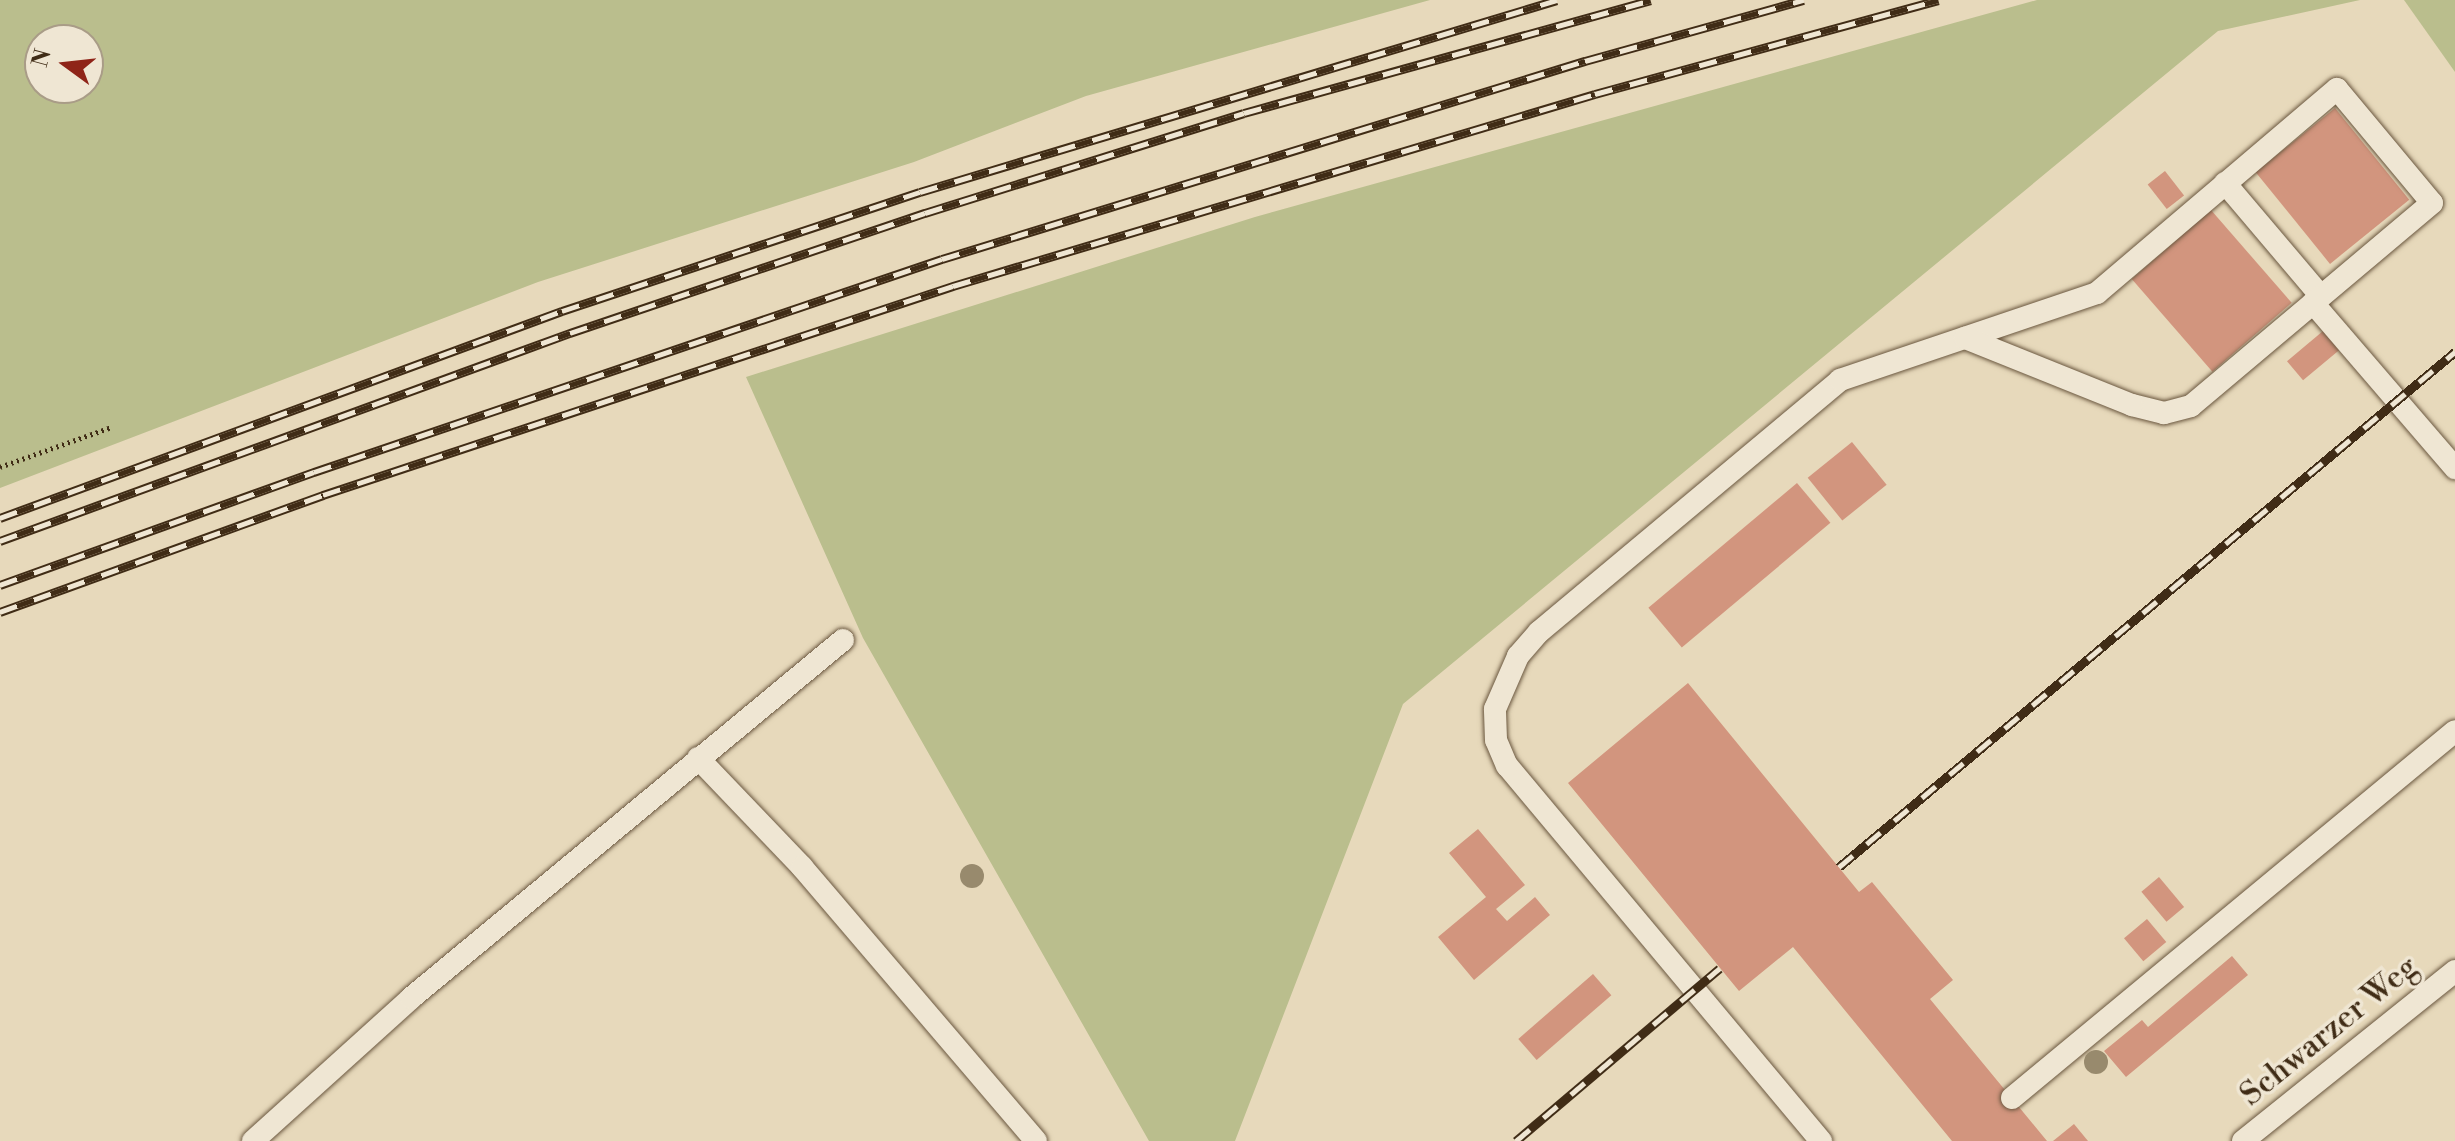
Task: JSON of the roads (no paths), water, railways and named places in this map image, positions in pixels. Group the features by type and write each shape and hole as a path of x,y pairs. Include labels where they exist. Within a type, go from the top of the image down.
{"lane":[{"path":"1821,1141 1507,766 1496,740 1495,709 1518,656 1539,632 1840,380 2097,293 2337,89 2432,203 2191,406 2164,413 1965,338"},
{"path":"2225,183 2455,468"},
{"path":"253,1141 411,998 843,640"},
{"path":"2012,1098 2455,731"},
{"path":"698,758 802,867 1036,1141"},
{"name":"Schwarzer Weg","path":"2243,1141 2455,971"}],"railway":[{"path":"0,518 562,311 920,192 1557,0"},
{"path":"0,541 570,333 925,213 1244,113 1651,0"},
{"path":"0,585 314,472 942,259 1585,61 1804,0"},
{"path":"0,612 323,495 953,286 1595,94 1938,0"},
{"path":"1839,867 2455,352"},
{"path":"1516,1141 1720,968"}]}
